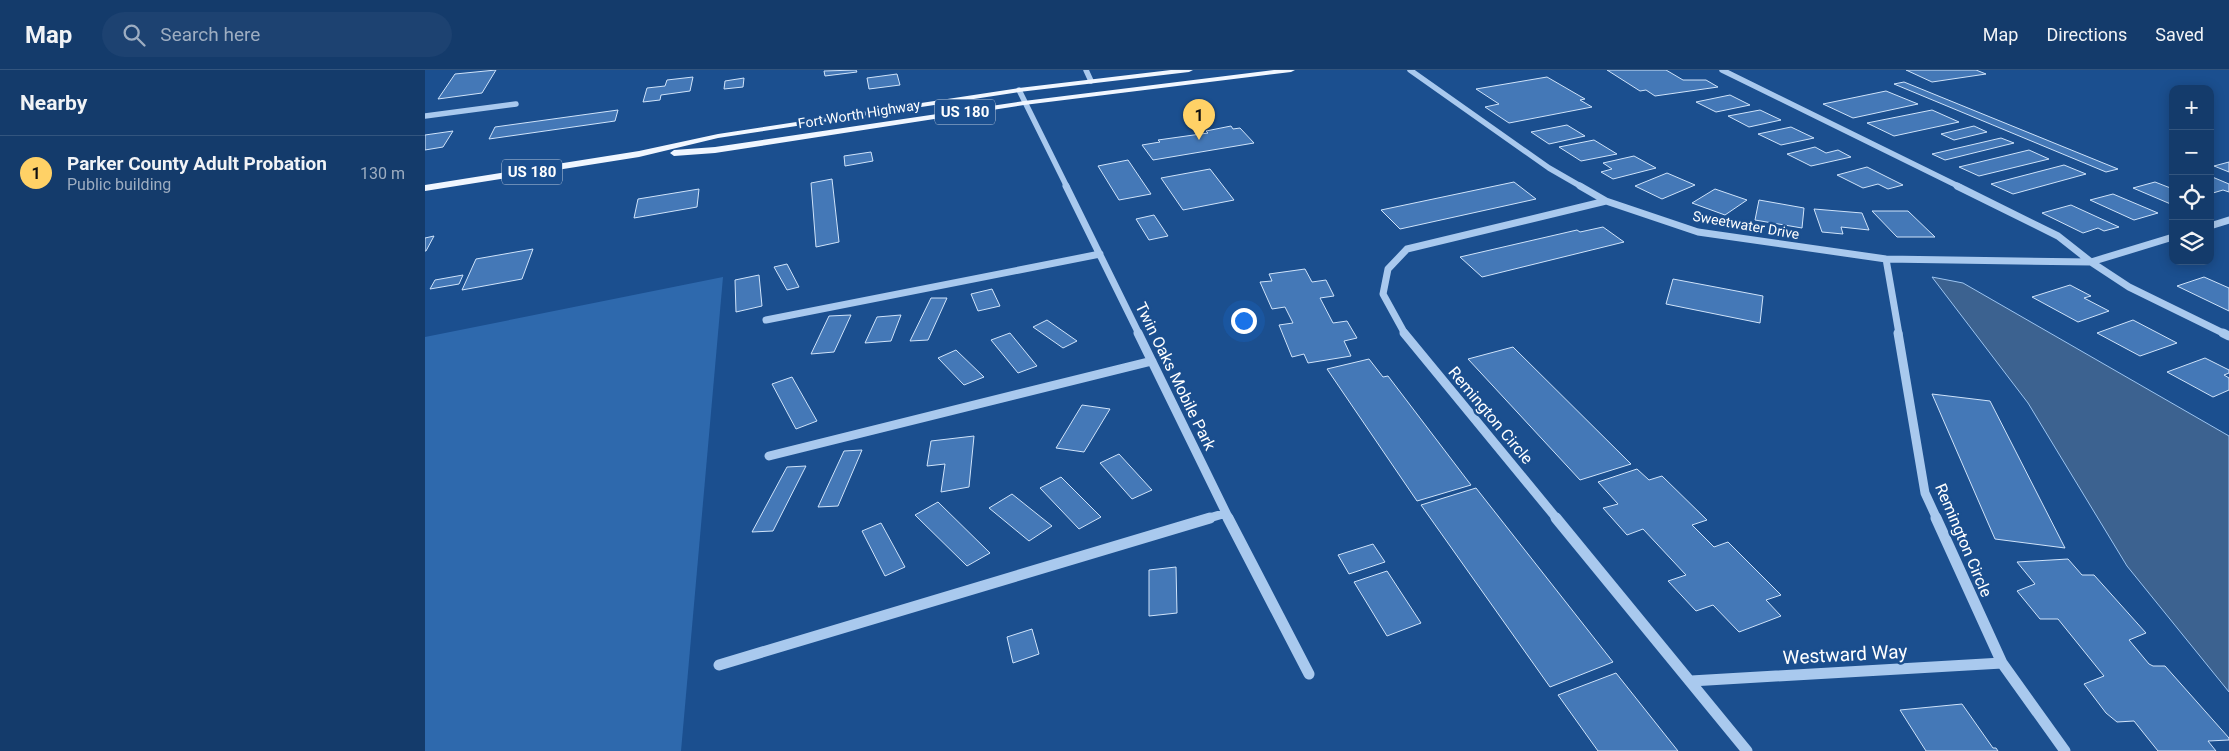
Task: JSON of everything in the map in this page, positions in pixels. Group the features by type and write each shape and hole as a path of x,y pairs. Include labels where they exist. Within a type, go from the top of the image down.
{"main road":[{"name":"Fort Worth Highway","path":"425,188 639,154 718,136 1019,90 1189,70"},
{"path":"1220,79 1231,74 1253,70"},
{"name":"Fort Worth Highway","path":"639,154 715,150 1024,103 1291,70"}],"street":[{"path":"1086,70 1091,81"},
{"name":"Sweetwater Drive","path":"1410,70 1549,168 1606,201 1698,232 1886,259 2091,262 2169,238"},
{"path":"1722,70 2058,236 2091,262 2129,287 2229,336"},
{"name":"Twin Oaks Mobile Park","path":"1019,90 1226,512 1309,674"},
{"path":"425,116 516,104"},
{"name":"Remington Circle","path":"1606,201 1407,249 1388,269 1383,294 1400,328 1747,751"},
{"path":"2214,225 2229,220"},
{"path":"766,320 1100,254"},
{"name":"Remington Circle","path":"1886,259 1925,493 2002,663 2065,751"},
{"path":"769,456 1152,361"},
{"path":"719,665 1226,512"},
{"name":"Westward Way","path":"1691,681 2002,663"}],"shaded area":[{"path":"723,277 681,751 425,751 425,337"},
{"path":"1932,277 1963,283 2229,436 2229,692 2127,566 2028,403"}],"building":[{"path":"496,70 482,93 438,99 455,74"},
{"path":"856,70 857,72 825,76 824,71"},
{"path":"1607,70 1666,70 1683,80 1706,80 1718,87 1655,96 1646,90 1640,91"},
{"path":"1906,70 1976,70 1986,74 1932,82"},
{"path":"897,74 900,85 869,89 867,78"},
{"path":"693,77 690,91 661,95 660,100 643,102 647,88 665,86 667,80"},
{"path":"1547,77 1585,99 1580,100 1592,107 1509,123 1485,107 1499,104 1476,89"},
{"path":"744,78 743,87 724,89 725,81"},
{"path":"1904,82 2118,169 2106,172 1894,84"},
{"path":"1886,91 1918,104 1853,118 1823,104"},
{"path":"1730,95 1750,105 1716,112 1696,102"},
{"path":"618,110 615,121 489,139 495,127"},
{"path":"1760,110 1781,120 1749,127 1728,116"},
{"path":"1932,110 1959,122 1894,136 1867,123"},
{"path":"1567,125 1585,136 1549,144 1531,132"},
{"path":"1231,126 1233,129 1240,128 1254,143 1153,160 1142,145 1160,142 1158,140 1208,133 1206,131"},
{"path":"1974,126 1987,132 1954,140 1941,134"},
{"path":"1791,127 1814,138 1781,145 1758,134"},
{"path":"453,131 443,147 425,150 425,135"},
{"path":"2001,138 2014,143 1945,160 1932,154"},
{"path":"1594,140 1617,154 1581,161 1559,147"},
{"path":"1815,147 1826,153 1838,150 1851,157 1811,166 1787,154"},
{"path":"2029,150 2049,159 1979,176 1959,167"},
{"path":"871,152 873,161 845,166 844,156"},
{"path":"1634,156 1656,168 1613,179 1601,172 1612,169 1603,163"},
{"path":"1128,160 1151,194 1119,200 1098,166"},
{"path":"2229,162 2229,172 2214,166"},
{"path":"2064,165 2086,174 2013,194 1991,184"},
{"path":"1867,167 1903,185 1888,189 1878,184 1863,188 1837,175"},
{"path":"1210,169 1234,200 1183,210 1161,178"},
{"path":"1667,173 1695,185 1662,199 1635,186"},
{"path":"2214,178 2229,184 2229,192 2223,190 2214,193"},
{"path":"832,179 839,242 816,247 811,183"},
{"path":"1514,182 1536,199 1400,229 1381,210"},
{"path":"2155,182 2169,187 2169,203 2133,188"},
{"path":"699,189 697,207 634,218 638,199"},
{"path":"1715,189 1747,200 1725,215 1692,203"},
{"path":"2113,194 2158,213 2134,220 2090,200"},
{"path":"1759,200 1804,208 1802,228 1755,220"},
{"path":"2071,205 2119,227 2104,231 2098,228 2083,233 2042,213"},
{"path":"1814,209 1862,213 1869,230 1841,227 1843,234 1822,232"},
{"path":"1872,211 1908,211 1935,237 1897,237"},
{"path":"1154,215 1168,236 1149,240 1136,219"},
{"path":"1603,227 1624,242 1482,277 1460,257 1577,230 1580,232"},
{"path":"434,236 426,251 425,251 425,238"},
{"path":"533,249 522,279 462,290 476,259"},
{"path":"787,264 799,287 787,290 774,267"},
{"path":"1305,269 1312,282 1326,280 1334,296 1320,298 1333,323 1347,321 1357,338 1344,341 1351,356 1308,363 1304,354 1292,357 1279,325 1293,323 1285,307 1272,309 1260,282 1272,281 1269,274"},
{"path":"463,275 459,284 430,289 435,280"},
{"path":"759,275 762,306 736,312 735,280"},
{"path":"2204,277 2229,288 2229,311 2177,286"},
{"path":"1673,279 1763,296 1760,323 1666,304"},
{"path":"2070,285 2091,296 2084,298 2109,311 2078,322 2032,297"},
{"path":"992,289 1000,306 978,311 971,294"},
{"path":"931,298 947,298 928,340 910,341"},
{"path":"851,315 834,352 811,354 829,316"},
{"path":"901,315 891,341 865,343 877,317"},
{"path":"1047,320 1077,341 1063,348 1033,327"},
{"path":"2133,320 2177,343 2140,356 2097,333"},
{"path":"1010,333 1037,366 1018,373 991,340"},
{"path":"1513,347 1631,464 1580,480 1468,359"},
{"path":"956,350 984,377 964,385 938,358"},
{"path":"2205,358 2229,370 2229,373 2224,375 2229,378 2229,390 2213,397 2167,372"},
{"path":"1369,359 1383,377 1388,376 1471,485 1417,501 1327,369"},
{"path":"792,377 817,421 796,429 772,384"},
{"path":"1932,394 1990,401 2065,548 1995,539"},
{"path":"1082,405 1110,409 1084,452 1056,448"},
{"path":"974,436 969,487 941,492 945,464 927,466 931,441"},
{"path":"862,450 838,506 818,507 844,451"},
{"path":"1119,454 1152,490 1132,499 1100,463"},
{"path":"806,466 773,531 752,532 787,467"},
{"path":"1637,469 1649,480 1662,476 1707,520 1692,525 1714,547 1728,542 1781,595 1766,600 1781,616 1739,632 1713,605 1696,611 1668,581 1686,575 1643,529 1627,535 1603,508 1618,504 1598,482"},
{"path":"1061,477 1101,517 1079,529 1040,488"},
{"path":"1476,488 1613,662 1550,687 1421,505"},
{"path":"1012,494 1052,526 1029,541 989,508"},
{"path":"938,502 990,553 967,566 915,515"},
{"path":"881,523 905,567 885,576 862,531"},
{"path":"1373,544 1385,562 1349,574 1338,555"},
{"path":"2068,559 2082,575 2094,575 2146,633 2129,640 2149,664 2165,666 2229,738 2229,740 2208,741 2216,751 2158,751 2134,721 2117,722 2106,713 2084,684 2104,676 2058,619 2040,619 2017,591 2035,584 2017,562"},
{"path":"1176,567 1177,613 1149,616 1149,570"},
{"path":"1387,571 1421,623 1387,636 1354,582"},
{"path":"1032,629 1039,654 1013,663 1007,637"},
{"path":"1616,673 1678,751 1598,751 1558,695"},
{"path":"1962,704 1993,748 1996,748 1998,751 1926,751 1900,710"}],"place":[{"name":"Parker County Adult Probation","path":"1199,140"}]}
